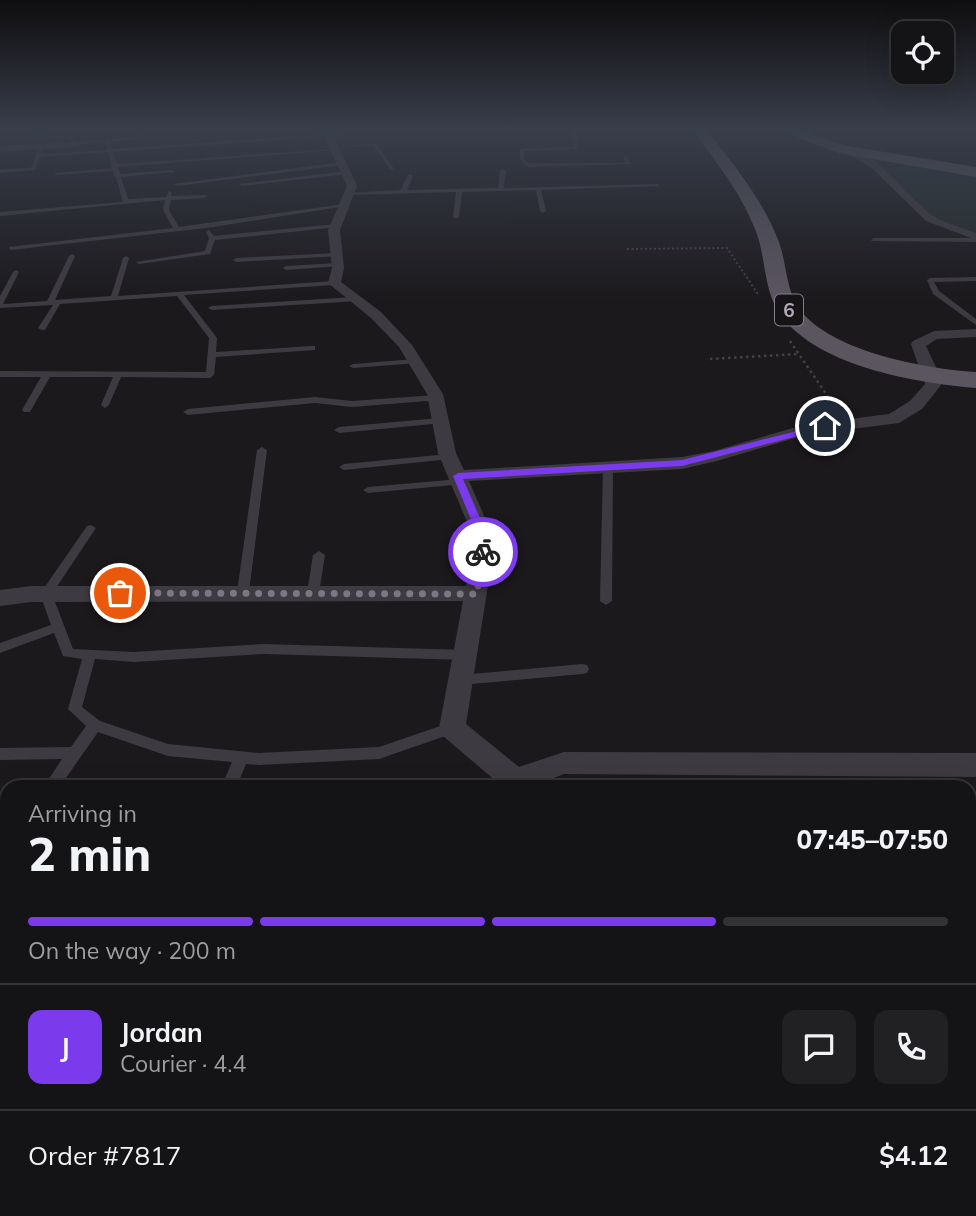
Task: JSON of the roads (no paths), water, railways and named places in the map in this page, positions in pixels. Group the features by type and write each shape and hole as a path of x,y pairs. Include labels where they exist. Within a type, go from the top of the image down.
{"main road":[{"name":"6","path":"739,187 759,216 771,245 779,290 790,310 816,332 847,351 880,363 928,369 976,380"},
{"path":"757,187 787,233 796,261"},
{"name":"6","path":"822,314 850,336 928,369 976,370"}],"street":[{"path":"352,187 336,226 338,260 334,283 383,323 405,345 436,398 448,457 485,541 452,728 509,780"},
{"path":"897,187 930,219 976,238"},
{"path":"459,479 682,463 717,456 803,430 872,424 905,414 933,385 918,344 934,335 976,333"},
{"path":"0,598 46,594 243,592 477,594"},
{"path":"523,780 564,763 976,765"}],"lane":[{"path":"120,187 125,201"},
{"path":"403,192 405,187"},
{"path":"11,248 206,226 403,192 657,187"},
{"path":"170,189 166,210 176,228"},
{"path":"538,189 543,211"},
{"path":"456,217 459,191"},
{"path":"0,214 205,196"},
{"path":"139,262 208,253 212,238 206,226"},
{"path":"212,238 336,226"},
{"path":"873,240 976,238"},
{"path":"42,328 72,256"},
{"path":"114,298 126,258"},
{"path":"236,260 338,260"},
{"path":"286,268 338,260"},
{"path":"16,272 0,304 334,283"},
{"path":"976,279 930,280 936,292 976,323"},
{"path":"0,374 210,375 213,338 179,294"},
{"path":"212,308 355,299"},
{"path":"212,355 312,348"},
{"path":"353,366 415,362"},
{"path":"27,410 47,374"},
{"path":"105,405 118,375"},
{"path":"188,412 316,400 352,404 436,398"},
{"path":"339,429 440,421"},
{"path":"243,592 262,450"},
{"path":"344,467 448,457"},
{"path":"606,601 608,467"},
{"path":"368,490 459,479"},
{"path":"91,528 46,594 68,653 134,657 264,649 467,655"},
{"path":"313,593 318,555"},
{"path":"0,648 58,626"},
{"path":"90,654 75,709 95,724 168,750 259,760 379,753 452,728"},
{"path":"461,680 582,669"},
{"path":"55,780 95,724"},
{"path":"0,754 74,753"},
{"path":"232,780 242,758"}]}
